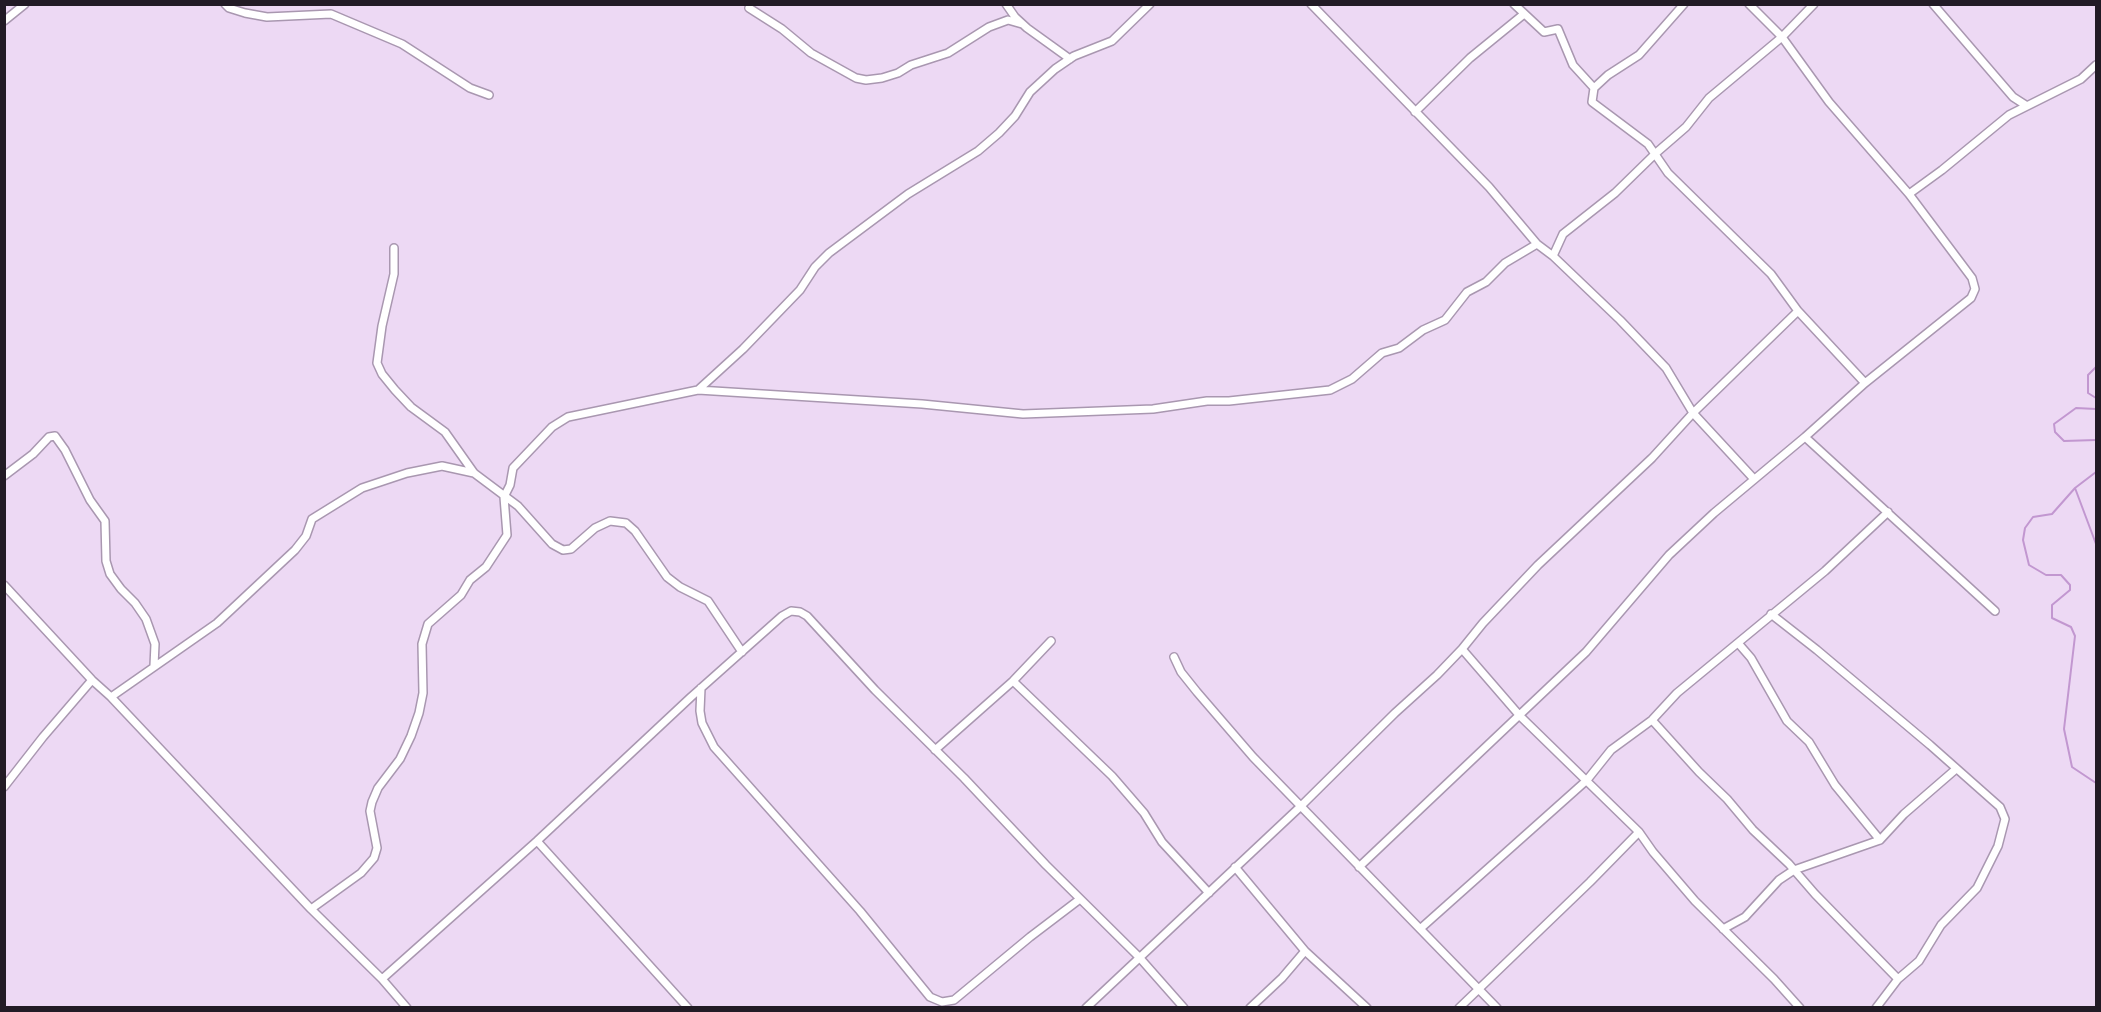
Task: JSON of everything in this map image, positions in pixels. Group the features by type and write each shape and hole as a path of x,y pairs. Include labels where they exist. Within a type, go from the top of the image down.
{"street":[{"path":"4,21 25,4"},
{"path":"225,4 229,8 244,13 267,17 331,14 402,44 470,88 489,95"},
{"path":"1006,4 1022,24 1070,59"},
{"path":"698,390 743,349 800,290 815,267 829,254 908,194 978,151 1015,116 1030,92 1056,69 1070,59 1112,41 1150,4"},
{"path":"1311,4 1489,186 1537,244 1553,256 1620,320 1666,368 1693,413 1754,479"},
{"path":"1514,4 1544,32 1558,29 1573,65 1594,88"},
{"path":"1684,4 1639,55 1608,75 1594,88 1592,102 1648,144 1668,173 1771,274 1798,311 1864,383"},
{"path":"1359,867 1586,651 1669,555 1864,383 1971,298 1975,289 1972,278 1909,194 1829,102 1782,37 1749,4"},
{"path":"1553,256 1563,234 1615,193 1686,127 1709,98 1782,37 1814,4"},
{"path":"1933,4 1998,81 2013,97 2027,106"},
{"path":"749,8 782,29 811,53 856,78 866,80 898,73 911,65 948,52 989,27 1008,20 1022,24"},
{"path":"1415,112 1470,58 1524,14"},
{"path":"1909,194 2009,115 2081,79 2097,65"},
{"path":"311,909 361,873 374,858 377,848 370,811 372,802 378,788 400,759 419,713 423,693 422,644 428,624 460,595 470,580 486,567 507,535 504,497 510,485 513,468 552,427 568,417 698,390 922,404 1023,414 1153,409 1208,401 1229,401 1330,390 1345,383 1382,353 1400,348 1423,330 1445,320 1467,292 1486,282 1505,262 1537,244"},
{"path":"394,248 393,274 381,326 377,363 382,374 411,408 445,432 474,473 518,506 552,544 563,550 571,549 595,528 610,520 626,523 635,531 667,577 708,601 742,652"},
{"path":"1086,1008 1301,806 1388,719 1437,675 1538,565 1652,458 1693,413 1798,311"},
{"path":"4,476 33,454 49,437 55,436 65,450 90,500 105,521 106,561 110,574 146,619 155,644 154,666"},
{"path":"1805,437 1995,611"},
{"path":"111,697 217,623 295,550 306,536 312,519 362,488 407,473 442,466 474,473"},
{"path":"1420,928 1587,780 1611,750 1652,720 1677,693 1825,571 1887,512"},
{"path":"4,585 311,909 382,979 407,1008"},
{"path":"382,979 537,841 701,688 782,616 791,611 807,616 875,690 1139,957 1184,1008"},
{"path":"1772,614 1833,662 1930,745 2000,807 2005,819 2002,832 1977,888 1941,925 1919,962 1898,979 1875,1008"},
{"path":"935,750 1013,681 1052,641"},
{"path":"1738,643 1751,658 1787,721 1809,742 1835,785 1880,840"},
{"path":"1462,649 1520,716 1639,832 1695,901 1800,1008"},
{"path":"1174,657 1181,672 1253,757 1497,1008"},
{"path":"4,787 92,680"},
{"path":"1013,681 1112,776 1144,813 1162,842 1209,893"},
{"path":"701,688 702,723 714,747 860,911 930,997 942,1002 954,1000 1080,899"},
{"path":"1652,720 1727,799 1753,830 1898,979"},
{"path":"1723,928 1745,916 1779,880 1794,870 1880,840 1904,814 1956,769"},
{"path":"1460,1008 1639,832"},
{"path":"537,841 688,1008"},
{"path":"1235,867 1305,951 1367,1008"},
{"path":"1250,1008 1282,978 1305,951"}],"waterway":[{"path":"2096,367 2088,375 2088,393 2096,398"},
{"path":"2096,409 2076,408 2054,424 2055,432 2064,441 2096,440"},
{"path":"2096,472 2075,488 2052,514 2033,517 2025,528 2023,540 2029,565 2046,575 2061,575 2070,585 2070,590 2052,605 2052,618 2071,627 2075,636 2064,729 2072,767 2096,783"},
{"path":"2075,488 2096,544"},
{"path":"2096,957 2096,963"}]}
